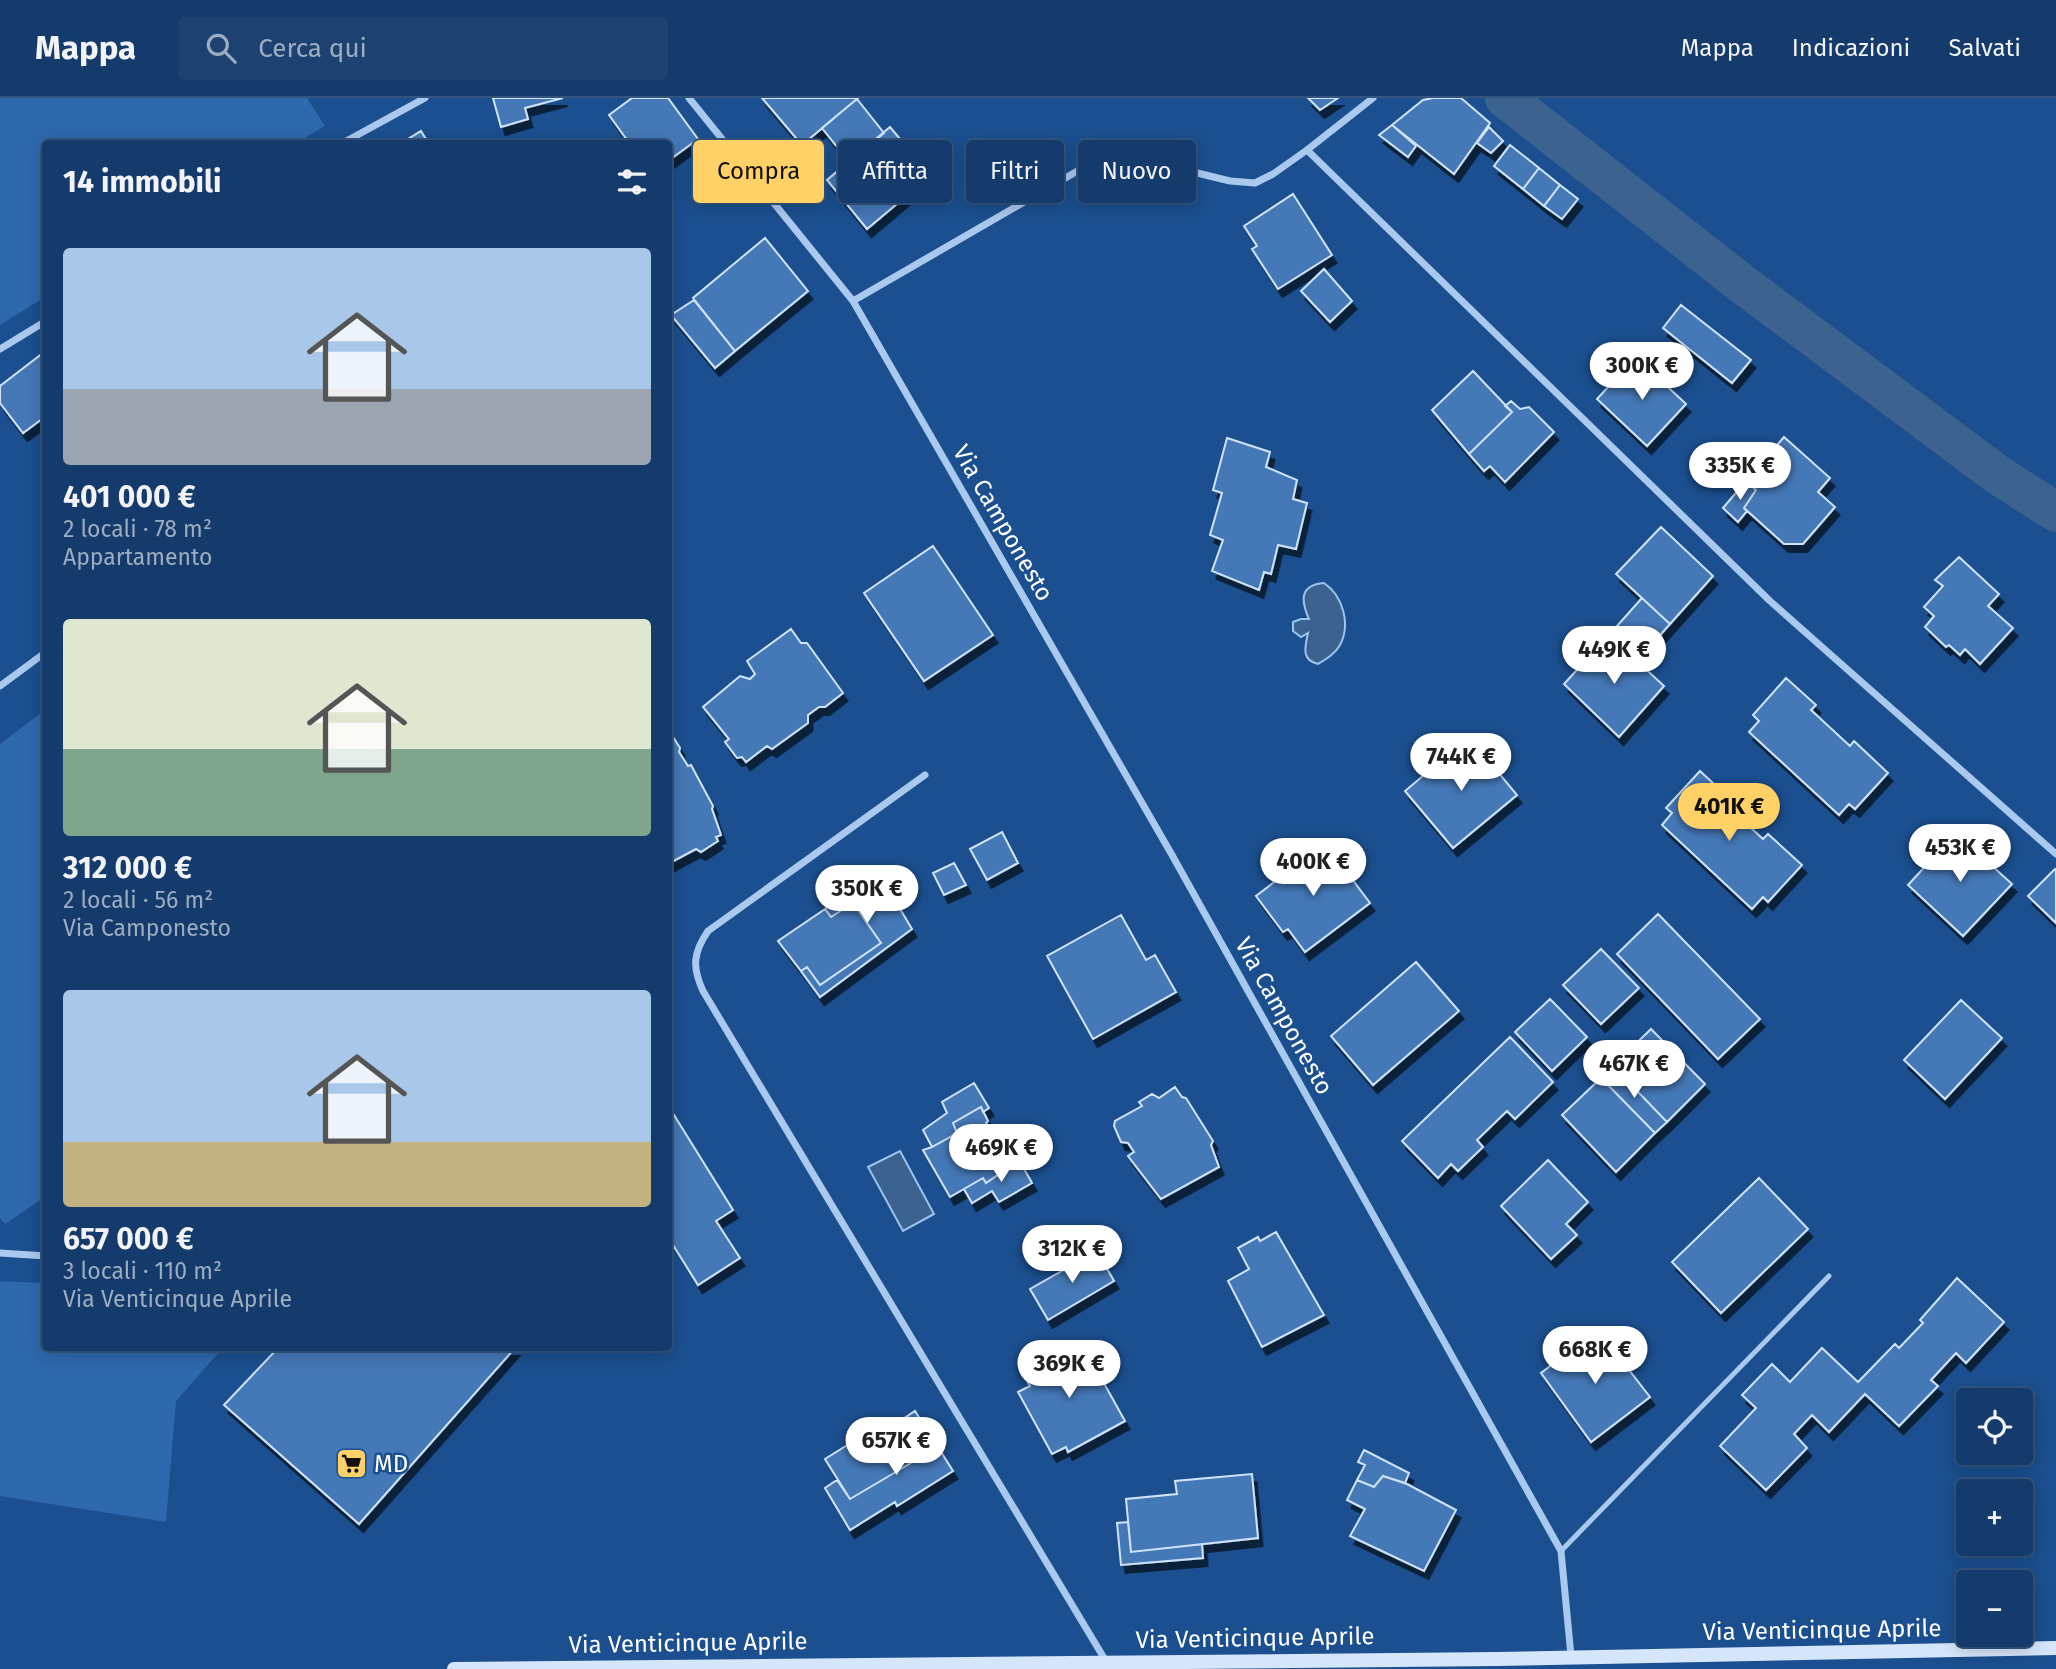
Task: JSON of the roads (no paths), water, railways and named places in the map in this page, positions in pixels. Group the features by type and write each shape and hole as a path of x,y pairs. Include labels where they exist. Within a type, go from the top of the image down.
{"main road":[{"name":"Via Venticinque Aprile","path":"454,1669 1107,1663 2056,1648"}],"street":[{"path":"348,140 425,98"},
{"name":"Via Camponesto","path":"690,98 853,301 1165,843 1561,1551 1571,1656"},
{"path":"853,301 1093,162 1112,156 1136,158 1230,181 1255,183 1307,150 1373,98"},
{"path":"1307,150 1770,601 2056,854"},
{"path":"0,349 42,323"},
{"path":"0,686 42,655"},
{"path":"925,775 708,931 699,945 695,960 697,977 703,992 1107,1663"},
{"path":"0,1253 42,1256"}],"lane":[{"path":"1561,1551 1829,1276"}],"waterway":[{"path":"1505,98 1741,283 1998,475 2056,512"}],"place":[{"name":"MD","path":"351,1464"}]}
